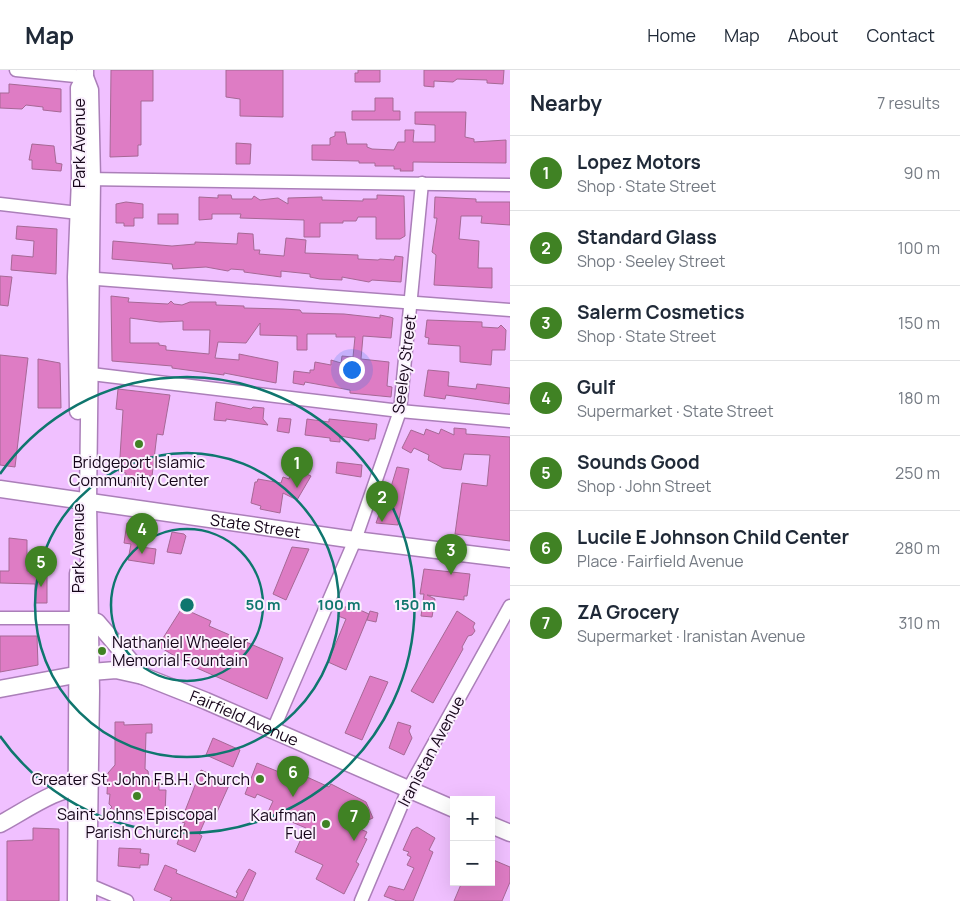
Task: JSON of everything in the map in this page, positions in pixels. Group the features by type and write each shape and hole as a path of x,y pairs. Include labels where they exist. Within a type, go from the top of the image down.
{"main road":[{"name":"Park Avenue","path":"76,901 84,888 83,278 90,90 85,73"},
{"name":"State Street","path":"0,489 356,540 510,559"},
{"name":"Fairfield Avenue","path":"84,618 97,622 143,676"},
{"name":"Fairfield Avenue","path":"0,688 85,673 116,670 143,676 450,807"},
{"path":"0,824 52,796 83,787"},
{"path":"495,827 510,833"}],"street":[{"path":"16,70 85,73"},
{"path":"86,179 510,185"},
{"name":"Seeley Street","path":"273,730 356,540 400,411 422,184"},
{"path":"0,204 85,214"},
{"path":"83,278 510,310"},
{"path":"84,373 400,411 510,421"},
{"name":"Iranistan Avenue","path":"361,901 408,790 510,606"},
{"path":"0,618 84,618"},
{"path":"84,888 127,901"}],"building":[{"path":"111,70 153,70 153,101 141,101 141,145 138,145 138,156 110,157"},
{"path":"226,70 283,70 283,117 240,116 240,99 226,97"},
{"path":"358,70 380,70 380,82 355,82 355,73 358,73"},
{"path":"424,70 504,70 503,84 487,83 487,80 457,79 453,82 434,81 434,87 424,86"},
{"path":"9,84 61,89 61,112 43,110 43,107 26,105 22,109 0,108 0,93 9,93"},
{"path":"375,98 393,98 393,111 400,111 400,120 352,120 352,111 375,111"},
{"path":"415,112 466,112 465,137 474,139 474,142 506,140 506,163 413,162 413,171 400,171 401,169 394,169 394,166 375,166 375,163 359,163 359,161 312,160 312,145 330,145 330,138 335,136 335,132 345,132 347,144 367,144 367,147 372,149 394,150 398,142 405,142 405,130 414,130 413,142 435,142 435,125 415,124"},
{"path":"236,143 251,144 250,164 236,164"},
{"path":"32,144 54,146 56,163 62,164 61,171 32,169 32,160 29,160"},
{"path":"218,195 231,195 232,199 252,199 254,196 260,200 278,198 288,204 288,198 322,197 322,200 363,201 363,199 377,199 377,195 404,196 405,236 400,239 376,239 376,217 358,217 356,221 343,221 343,223 320,223 320,237 304,237 304,220 240,218 241,214 212,214 212,219 199,220 199,197 218,198"},
{"path":"435,197 476,199 476,202 510,202 510,225 481,223 482,216 461,216 459,239 479,241 478,268 492,268 492,288 434,285 436,255 432,252 437,218 434,218"},
{"path":"126,202 143,204 143,218 134,218 134,226 124,226 124,223 116,223 116,204"},
{"path":"158,214 178,214 178,224 158,224"},
{"path":"17,226 57,229 56,274 11,270 12,255 33,257 34,241 16,239"},
{"path":"238,233 253,234 254,250 260,250 259,254 284,256 286,238 306,240 305,253 358,255 358,259 378,260 394,260 395,256 403,257 401,282 372,280 369,282 342,277 342,280 320,279 310,277 310,274 281,271 281,277 244,272 244,270 231,269 228,271 206,267 173,269 172,264 112,259 113,241 172,246 195,244 195,242 237,244"},
{"path":"0,276 12,277 8,306 0,305"},
{"path":"111,296 129,298 128,302 168,304 171,301 174,304 182,305 190,302 216,302 216,305 244,306 244,308 300,310 302,313 344,314 380,318 380,315 393,318 391,338 363,336 361,359 389,362 387,386 392,387 391,397 350,393 350,390 305,382 304,385 293,383 294,371 310,373 310,370 314,370 315,362 331,365 331,360 341,363 342,356 353,357 355,337 336,337 336,334 307,334 307,350 297,350 297,336 260,335 260,323 246,343 218,342 215,358 239,360 239,354 278,362 276,383 224,373 224,375 172,368 172,366 112,361","holes":["130,318 160,322 183,321 183,330 210,330 209,354 166,350 166,346 159,345 159,343 130,343"]},
{"path":"427,320 482,322 482,327 498,328 501,325 506,330 505,350 492,350 491,365 460,362 460,346 428,344 429,338 425,337"},
{"path":"0,355 28,358 15,467 0,465"},
{"path":"38,359 60,363 61,408 38,408"},
{"path":"428,370 449,372 448,386 476,389 477,384 510,388 509,404 446,395 445,399 424,396"},
{"name":"Bridgeport Islamic Community Center","path":"118,389 170,395 163,435 157,434 152,476 147,476 146,484 125,482 126,473 119,472 123,410 116,409"},
{"path":"216,402 251,409 253,407 264,408 263,419 268,425 226,419 226,421 214,420"},
{"path":"279,418 291,419 289,433 277,431"},
{"path":"307,419 329,422 329,419 377,424 375,439 369,439 369,441 340,436 340,442 330,441 330,438 305,435"},
{"path":"454,428 466,429 466,434 510,437 510,541 455,534 462,483 487,486 490,455 464,454 461,470 443,468 428,460 429,455 414,448 411,453 402,448 411,430 424,435 426,429 439,434 441,429 454,435"},
{"path":"337,462 362,465 361,477 336,473"},
{"path":"397,467 409,469 398,525 376,523 381,509 384,510"},
{"path":"293,468 311,476 297,500 283,493 280,513 260,509 261,506 251,503 255,482 258,479 281,483 283,477 289,479"},
{"path":"127,523 144,525 141,547 156,549 154,564 128,560 131,544 124,543"},
{"path":"172,532 186,536 181,554 167,552"},
{"path":"9,538 27,540 27,571 47,571 47,603 35,603 35,584 0,583 0,571 9,571"},
{"path":"292,547 309,549 286,600 273,594"},
{"path":"424,569 470,574 467,596 464,596 464,600 427,595 435,599 432,617 421,616 424,594 420,594"},
{"path":"342,607 353,607 369,614 346,670 328,662 346,619 338,616"},
{"path":"182,608 211,621 209,626 283,658 267,699 190,665 158,646"},
{"path":"370,611 378,613 376,622 367,620"},
{"path":"457,611 475,623 473,627 475,631 472,635 468,636 462,647 463,649 433,703 411,691"},
{"path":"0,636 37,636 38,665 0,672"},
{"path":"370,676 388,682 362,740 345,733"},
{"path":"115,722 124,722 124,725 152,724 152,733 146,733 145,769 148,771 149,781 159,781 159,790 166,790 165,814 107,812 112,807 109,804 110,794 107,794 108,773 115,765"},
{"path":"398,722 411,726 409,731 412,738 404,755 389,748"},
{"path":"213,738 240,750 233,767 206,755"},
{"path":"257,763 284,774 287,768 329,787 331,784 366,802 373,818 354,826 367,832 364,838 367,839 356,862 359,864 344,894 316,879 323,865 295,852 306,828 268,812 273,801 257,794 255,798 245,794"},
{"path":"201,770 230,783 217,812 210,809 199,834 202,836 195,852 177,844 185,823 182,822 185,811"},
{"path":"417,827 435,838 429,850 433,852 413,901 397,901 384,896 389,886 404,890 414,868 407,865 411,857 407,855 409,852 403,850 412,830"},
{"path":"33,828 59,829 59,901 7,901 7,841 33,840"},
{"path":"119,848 141,849 140,853 149,854 148,865 140,865 140,868 118,866"},
{"path":"495,861 510,867 510,882 502,901 454,901 460,886 495,886"},
{"path":"165,865 177,870 176,873 236,898 238,893 236,892 249,869 256,873 243,901 170,901 172,898 154,890"}],"place":[{"name":"Bridgeport Islamic Community Center","path":"139,444"},
{"name":"Lopez Motors","path":"297,488"},
{"name":"Standard Glass","path":"382,522"},
{"name":"Gulf","path":"142,554"},
{"name":"Salerm Cosmetics","path":"451,575"},
{"name":"Sounds Good","path":"41,587"},
{"name":"Nathaniel Wheeler Memorial Fountain","path":"102,651"},
{"name":"Greater St. John F.B.H. Church","path":"260,779"},
{"name":"Saint Johns Episcopal Parish Church","path":"137,796"},
{"name":"Lucile E Johnson Child Center","path":"293,797"},
{"name":"Kaufman Fuel","path":"326,824"},
{"name":"ZA Grocery","path":"354,841"}]}
